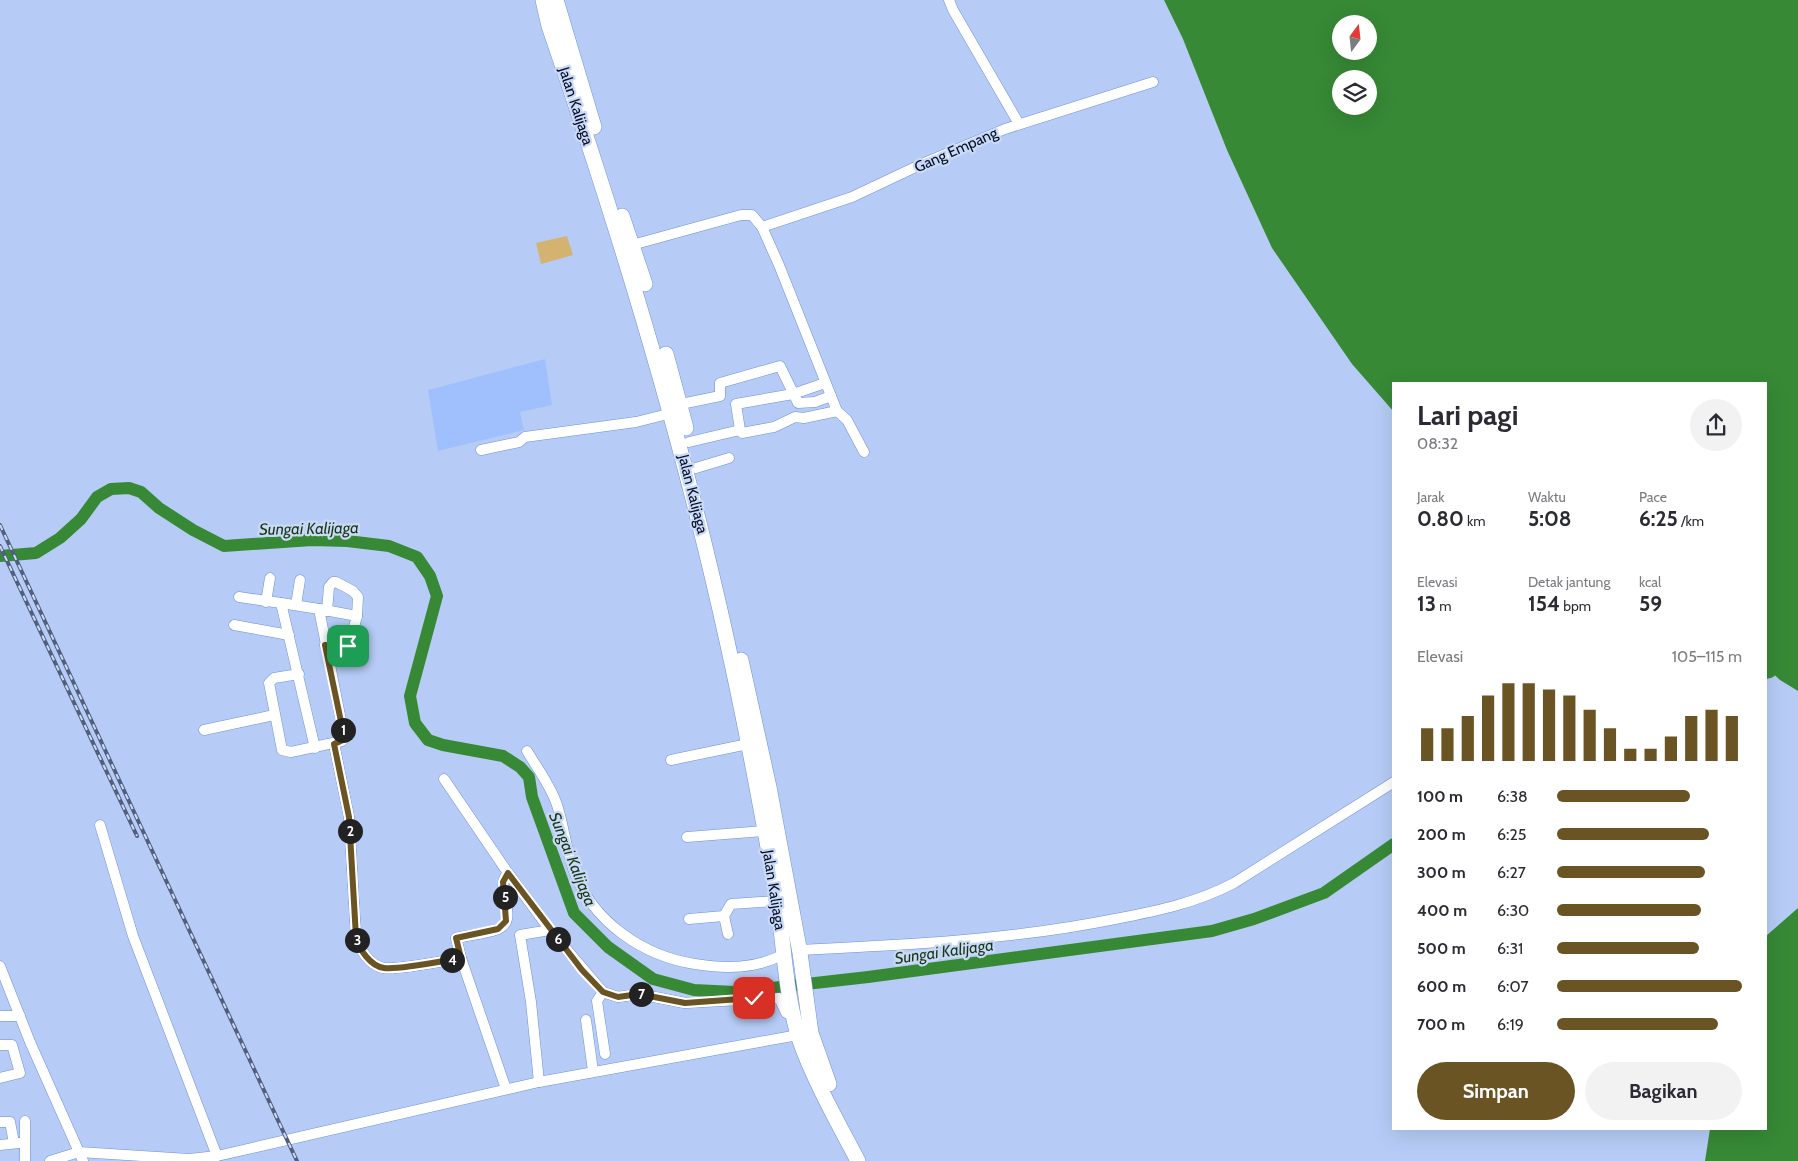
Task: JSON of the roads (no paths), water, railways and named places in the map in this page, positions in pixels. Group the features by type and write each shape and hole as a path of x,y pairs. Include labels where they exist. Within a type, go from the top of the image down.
{"highway":[{"name":"Jalan Kalijaga","path":"543,0 549,26 689,442 696,468 750,698 800,952 811,1034 829,1084 869,1161"},
{"name":"Jalan Kalijaga","path":"556,0 608,174 632,245 676,408 765,831 798,1035 820,1089 858,1161"}],"street":[{"path":"949,0 1019,124"},
{"name":"Gang Empang","path":"762,228 852,197 924,163 1019,124 1152,82"},
{"path":"632,245 741,214 752,215 762,228 837,411 846,420 864,452"},
{"path":"481,450 519,442 525,437 636,422 676,408 720,396 720,383 780,366 799,404 831,396"},
{"path":"740,430 736,404 793,394 825,383"},
{"path":"689,442 740,430 745,433 774,427 795,417 804,418 837,411"},
{"path":"696,468 729,458"},
{"path":"266,602 270,578"},
{"path":"296,605 300,580"},
{"path":"299,674 274,678 270,682 274,715 284,751 315,748 343,740 344,736 325,645 323,610 330,587 333,582 336,582 353,591 358,597 357,616 349,645 325,645"},
{"path":"239,597 357,616"},
{"path":"282,604 315,748"},
{"path":"234,625 288,635"},
{"path":"204,730 274,715"},
{"path":"334,744 349,817 356,937 360,947 368,958 384,968 461,958"},
{"path":"671,760 748,744"},
{"path":"527,751 557,804 577,880 600,913 617,931 636,944 662,956 703,965 753,966 785,956"},
{"path":"444,779 508,873 550,930 603,992 618,997 639,994 685,1003 779,998 786,1013 792,1007"},
{"path":"800,952 1027,934 1083,926 1185,904 1210,896 1242,879 1392,783"},
{"path":"100,825 133,936 217,1156"},
{"path":"686,837 765,831"},
{"path":"506,1089 461,958 456,938 498,929 506,921 503,882 508,873"},
{"path":"728,934 724,916 730,904 777,901"},
{"path":"689,919 724,916"},
{"path":"539,1082 531,1002 520,935 550,930"},
{"path":"0,966 81,1157"},
{"path":"603,992 597,1002 605,1054"},
{"path":"0,1016 20,1016"},
{"path":"586,1020 593,1071"},
{"path":"50,1161 81,1157 189,1159 217,1156 320,1134 539,1082 593,1071 713,1052 798,1035"},
{"path":"0,1045 12,1046 20,1074 0,1078"},
{"path":"25,1121 27,1142 25,1161"},
{"path":"0,1122 10,1122 14,1143"},
{"path":"0,1145 27,1142"}],"waterway":[{"name":"Sungai Kalijaga","path":"0,556 36,553 60,538 81,519 97,497 111,489 129,488 141,492 159,508 193,530 224,546 312,540 347,541 389,546 417,557 430,576 437,596 410,696 415,723 428,740 443,745 503,756 520,767 529,777 532,797 574,913 608,947 653,979 694,990 735,992 868,977 1212,931 1254,919 1324,893 1392,845"}],"railway":[{"path":"0,525 297,1161"},
{"path":"0,546 137,836"}]}
